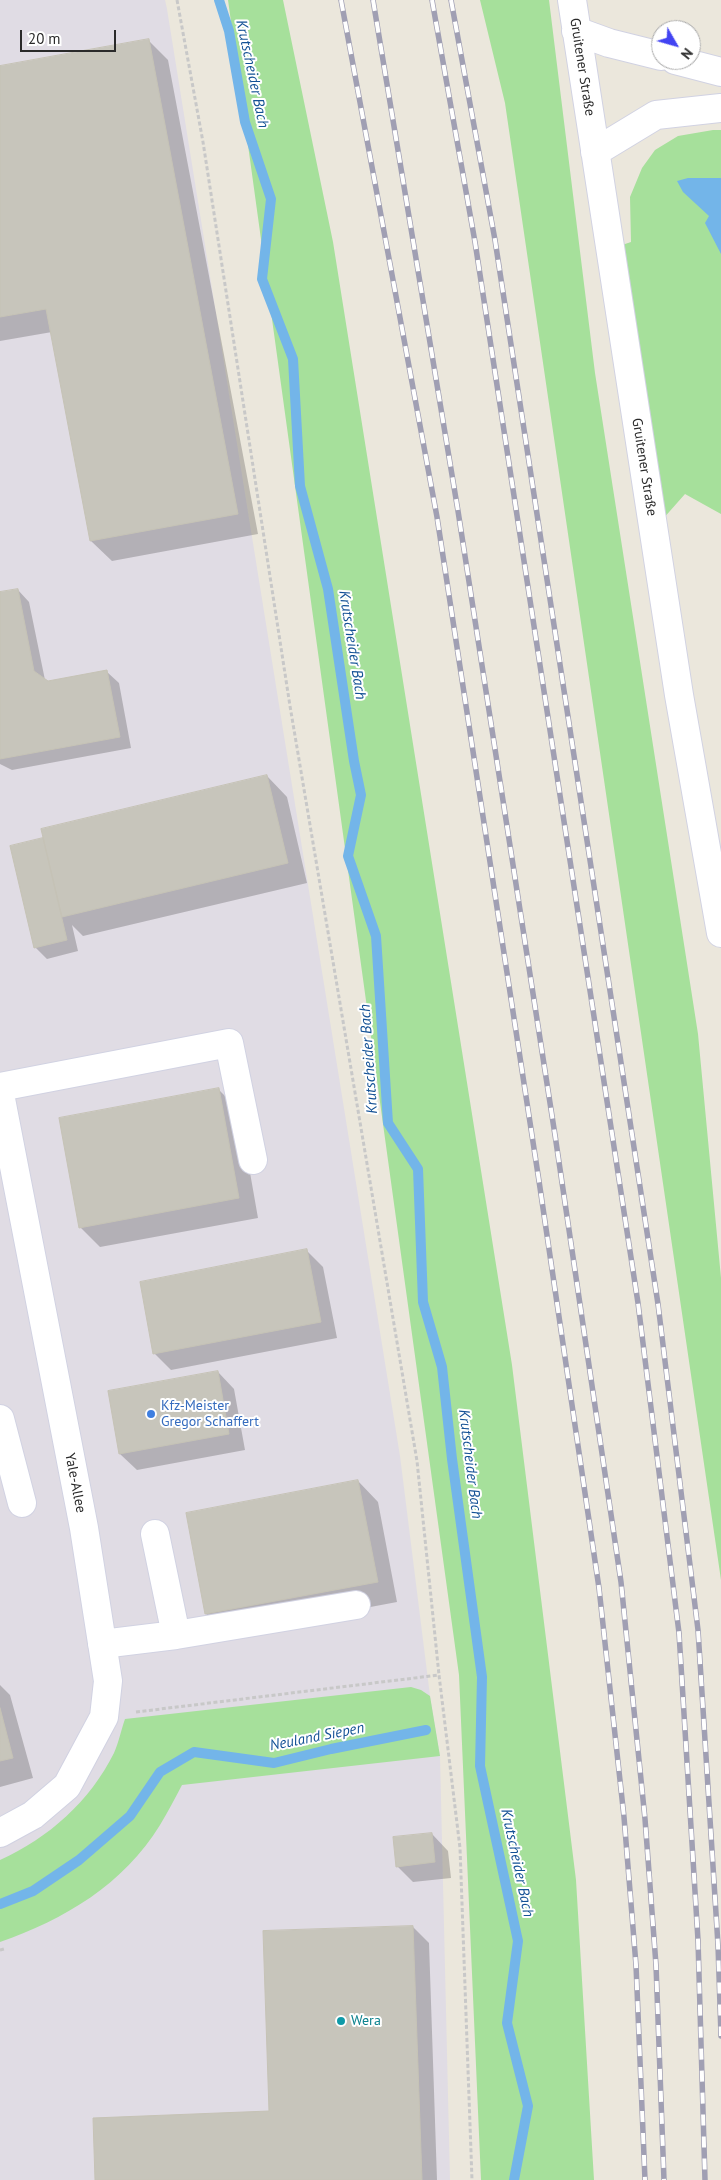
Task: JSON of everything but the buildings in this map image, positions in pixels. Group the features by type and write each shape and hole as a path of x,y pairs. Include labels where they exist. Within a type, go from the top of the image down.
{"street":[{"name":"Gruitener Straße","path":"572,0 679,695 721,933"},
{"path":"576,31 651,53"},
{"path":"701,67 721,72"},
{"path":"595,152 656,115 721,108"},
{"path":"0,1087 229,1043 253,1160"},
{"name":"Yale-Allee","path":"0,1094 84,1528 108,1681 104,1717 67,1786 33,1815 0,1833"},
{"path":"0,1419 22,1503"},
{"path":"155,1534 176,1635"},
{"path":"102,1644 176,1635 356,1605"}],"path":[{"path":"176,0 203,142 290,706 417,1461 439,1675 460,1848 472,2180"},
{"path":"104,1717 439,1675"}],"shaded area":[{"path":"0,0 165,0 167,9 400,1456 430,1696 440,1756 450,2180 0,2180"}],"green space":[{"path":"228,0 283,0 333,242 512,1365 576,1880 594,2180 481,2180 459,1675"},
{"path":"480,0 549,0 595,373 698,1034 721,1278 721,1580 505,103"},
{"path":"721,130 721,514 685,494 662,520 622,245 631,242 630,197 642,168 655,150 678,136"},
{"path":"411,1687 421,1690 430,1696 440,1756 182,1785 163,1820 145,1846 129,1865 110,1882 69,1911 47,1923 0,1942 0,1860 35,1841 80,1802 93,1787 114,1753 125,1719"}],"water":[{"path":"688,178 721,178 721,254 705,223 709,216 683,192 677,181"}],"waterway":[{"name":"Krutscheider Bach","path":"219,0 229,31 245,122 271,199 262,279 293,359 300,486 328,589 354,761 361,795 348,856 376,936 388,1123 418,1169 423,1302 442,1367 452,1459 482,1677 480,1766 518,1941 507,2023 528,2106 514,2180"},
{"name":"Neuland Siepen","path":"0,1904 33,1891 79,1860 130,1816 160,1772 194,1752 274,1763 331,1749 426,1730"}],"railway":[{"path":"341,0 437,517 539,1181 599,1588 624,1817 636,1965 645,2180"},
{"path":"373,0 458,511 555,1135 621,1582 645,1819 656,1965 664,2180"},
{"path":"432,0 475,242 638,1303 679,1633 698,1940 705,2180"},
{"path":"451,0 495,240 658,1304 698,1630 718,1945 721,2036"}],"place":[{"name":"Kfz-Meister Gregor Schaffert","path":"151,1414"},
{"name":"Wera","path":"341,2021"}]}
